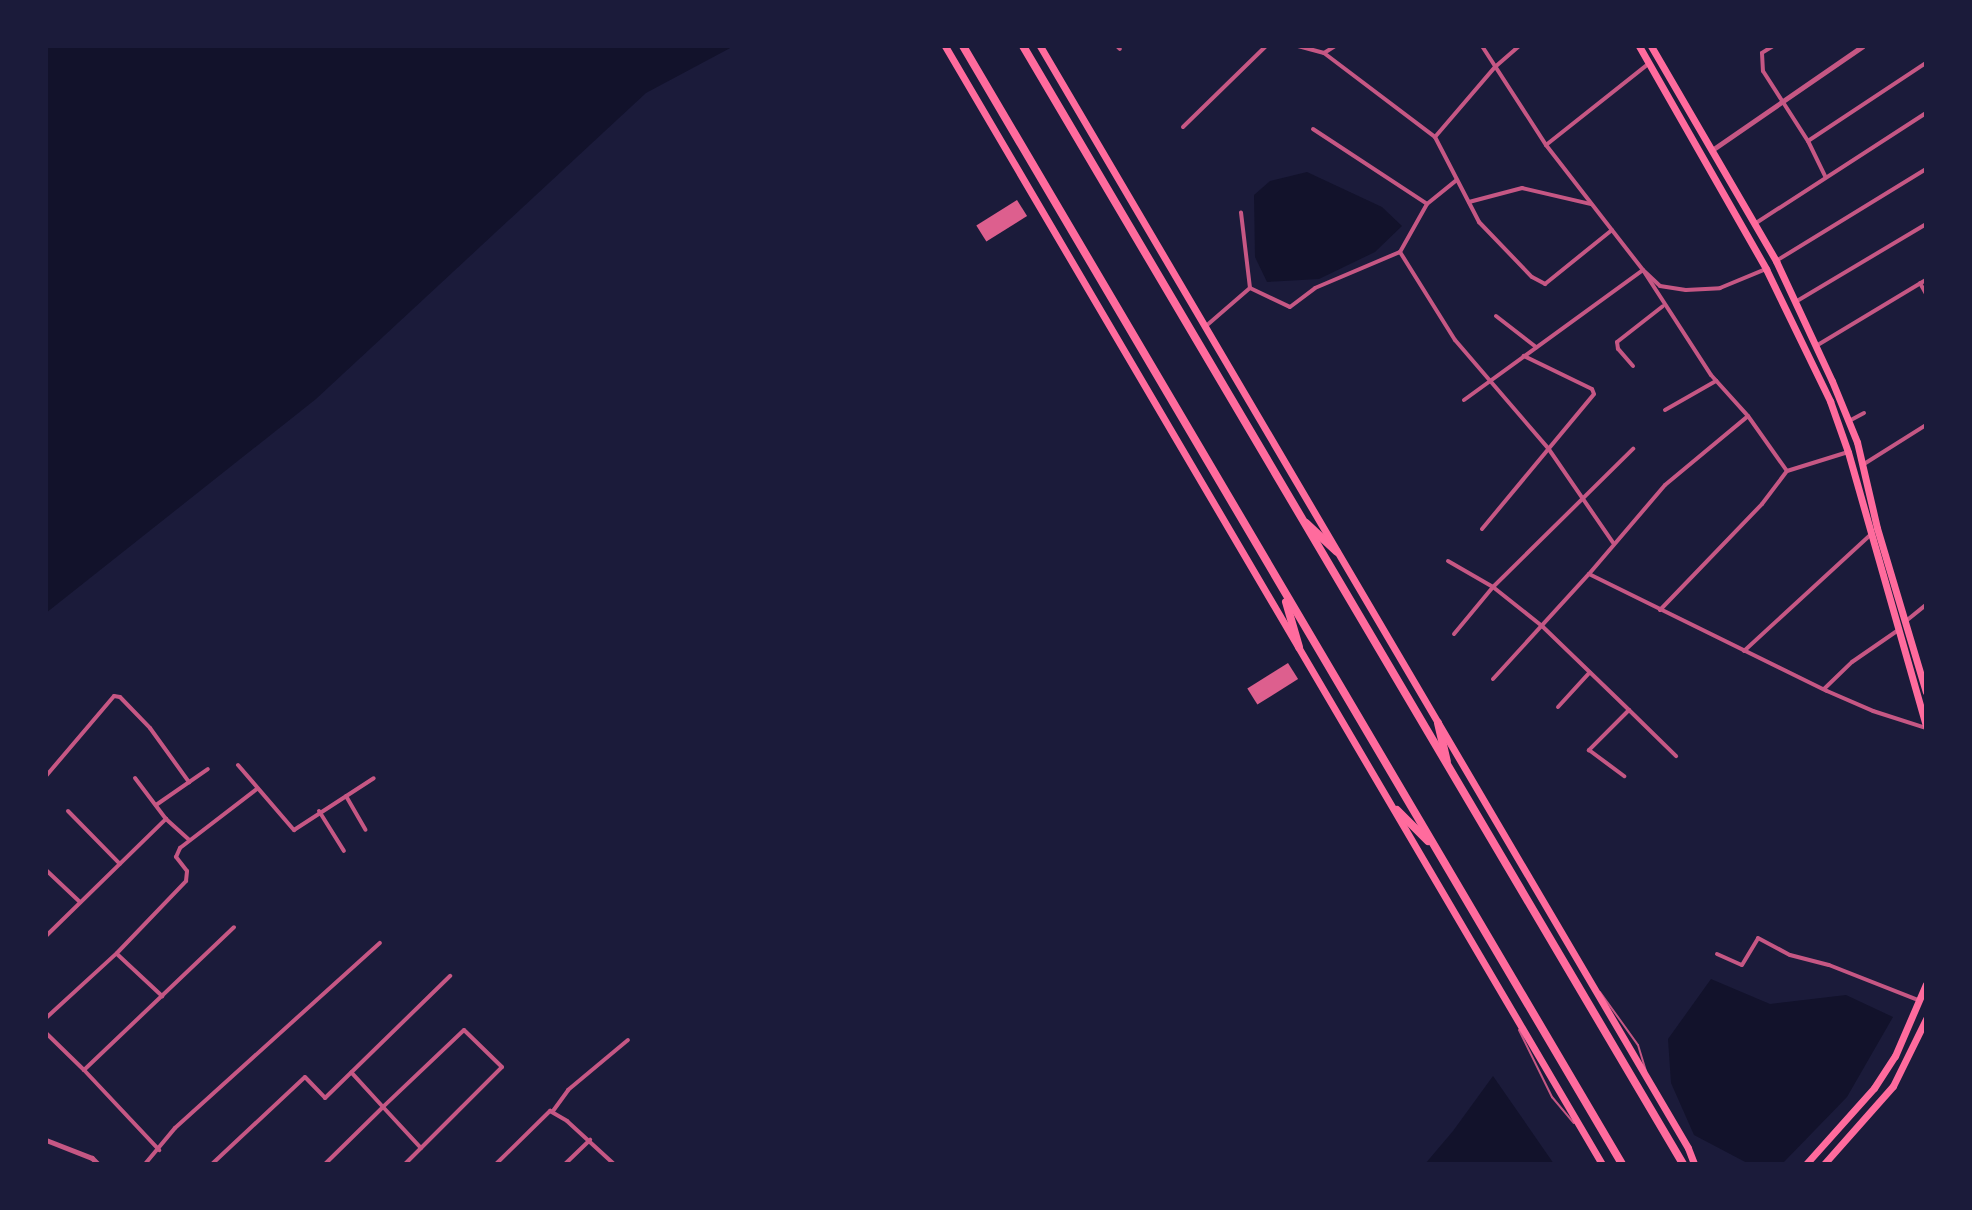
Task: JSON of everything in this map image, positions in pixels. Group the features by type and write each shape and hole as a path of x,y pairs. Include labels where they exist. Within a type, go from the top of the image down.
{"highway":[{"path":"963,46 1622,1164"},
{"path":"1023,46 1683,1164"},
{"path":"1300,517 1337,552"},
{"path":"1282,590 1299,647"},
{"path":"1438,723 1450,772"},
{"path":"1397,810 1436,851"}],"main road":[{"path":"945,46 1397,810 1602,1164"},
{"path":"1040,46 1589,979 1694,1164"},
{"path":"1639,46 1647,65 1703,155 1766,269 1818,376 1848,452 1869,536 1926,727"},
{"path":"1651,46 1756,223 1797,301 1863,465 1926,692"},
{"path":"1766,269 1776,261"},
{"path":"1806,1164 1874,1088 1895,1056 1926,984"},
{"path":"1824,1164 1893,1086 1926,1019"}],"street":[{"path":"1183,127 1266,46"},
{"path":"1298,46 1324,53 1435,137 1479,222 1532,277 1545,284 1612,230"},
{"path":"1324,53 1335,46"},
{"path":"1482,46 1546,145 1643,270 1663,306 1716,381 1748,416 1787,471"},
{"path":"1435,137 1495,67 1519,46"},
{"path":"1773,46 1762,53 1761,61 1769,83 1808,141 1825,177"},
{"path":"1712,150 1863,46"},
{"path":"1808,141 1926,63"},
{"path":"1546,145 1647,65"},
{"path":"1756,223 1926,113"},
{"path":"1313,129 1427,204"},
{"path":"1776,261 1926,169"},
{"path":"1250,288 1290,307 1315,288 1400,252 1427,204 1457,180"},
{"path":"1469,202 1522,188 1593,204"},
{"path":"1241,213 1250,288"},
{"path":"1797,301 1926,224"},
{"path":"1400,252 1455,340 1548,448 1614,544"},
{"path":"1643,270 1660,286 1686,290 1720,288 1766,269"},
{"path":"1464,400 1643,270"},
{"path":"1816,346 1926,280"},
{"path":"1920,283 1926,294"},
{"path":"1205,327 1250,288"},
{"path":"1633,366 1618,349 1617,342 1663,306"},
{"path":"1496,316 1536,347"},
{"path":"1482,529 1594,394 1592,389 1524,356"},
{"path":"1665,410 1716,381"},
{"path":"1848,422 1864,413"},
{"path":"1493,679 1665,485 1748,416"},
{"path":"1863,465 1926,425"},
{"path":"1454,634 1493,587 1633,449"},
{"path":"1660,610 1762,504 1787,471 1848,452"},
{"path":"1744,651 1869,536"},
{"path":"1448,561 1493,587 1542,626 1676,756"},
{"path":"1589,574 1824,689 1873,711 1926,727"},
{"path":"1905,622 1926,605"},
{"path":"1824,689 1852,662 1897,631"},
{"path":"1558,707 1590,672"},
{"path":"46,776 114,696 120,697 150,728 189,782"},
{"path":"1624,776 1589,750 1629,710"},
{"path":"238,765 290,830 374,778"},
{"path":"156,805 208,769"},
{"path":"135,778 166,819 189,840"},
{"path":"46,1018 117,953 186,881 187,871 176,853 257,789"},
{"path":"346,796 366,830"},
{"path":"68,811 120,864"},
{"path":"319,811 344,851"},
{"path":"46,936 166,819"},
{"path":"46,870 80,902"},
{"path":"84,1070 234,927"},
{"path":"1717,954 1742,965 1758,938 1790,955 1870,980 1920,1001"},
{"path":"145,1164 175,1128 380,943"},
{"path":"117,953 162,996"},
{"path":"212,1164 305,1077 325,1098 450,976"},
{"path":"325,1164 464,1030 502,1067 405,1164"},
{"path":"46,1033 159,1150"},
{"path":"496,1164 553,1111 568,1090 628,1040"},
{"path":"351,1072 421,1148"},
{"path":"553,1111 614,1164"},
{"path":"46,1140 92,1158 98,1164"},
{"path":"565,1164 590,1140"}],"shaded area":[{"path":"46,46 734,46 646,93 316,399 46,613"},
{"path":"1307,172 1382,207 1402,226 1375,252 1319,279 1267,282 1255,257 1254,195 1270,181"},
{"path":"1711,979 1770,1004 1846,995 1893,1017 1847,1097 1782,1164 1749,1164 1694,1135 1671,1083 1668,1039"},
{"path":"1493,1076 1554,1164 1425,1164 1453,1131"}],"building":[{"path":"1017,200 1027,216 986,242 976,225"},
{"path":"1288,663 1298,679 1257,705 1247,688"}]}
